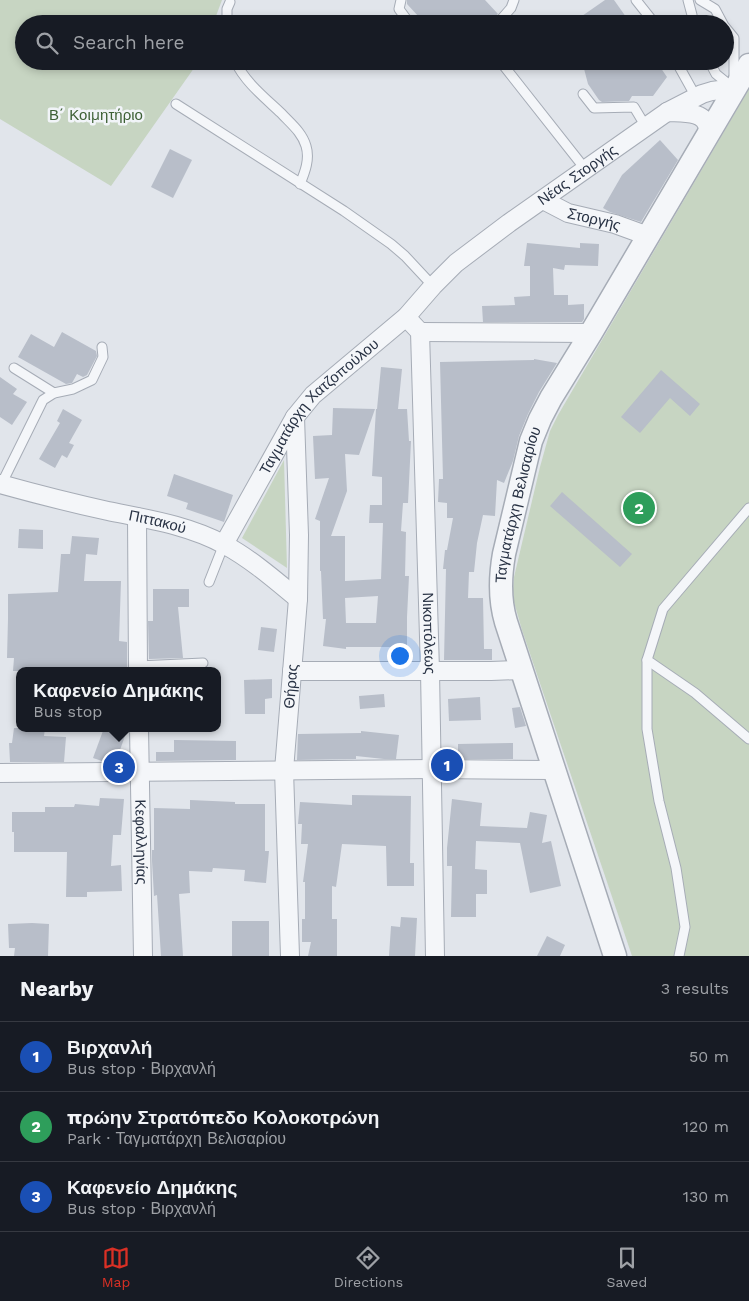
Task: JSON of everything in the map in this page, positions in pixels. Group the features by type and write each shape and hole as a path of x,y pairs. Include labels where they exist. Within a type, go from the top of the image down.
{"street":[{"name":"Ταγματάρχη Βελισαρίου","path":"615,956 506,622 501,602 500,580 504,554 535,430 551,398 749,65"},
{"name":"Νέας Στοργής","path":"433,286 474,249 668,112 712,91 735,88"},
{"path":"668,112 698,115 705,121 708,130 704,140"},
{"name":"Στοργής","path":"543,200 568,212 625,227 648,236"},
{"name":"Ταγματάρχη Χατζοπούλου","path":"224,544 295,417 313,395 406,317 433,286"},
{"path":"406,317 420,332 591,333"},
{"name":"Νικοπόλεως","path":"420,332 430,670 435,956"},
{"name":"Θήρας","path":"290,956 284,770 298,599 295,417"},
{"name":"Πιττακού","path":"0,485 181,527 198,533 224,544 258,566 298,599"},
{"path":"137,517 138,667"},
{"path":"292,671 521,670"},
{"name":"Κεφαλληνίας","path":"138,732 143,956"},
{"path":"0,773 432,769 553,770"}],"lane":[{"path":"401,0 399,9 403,15"},
{"path":"505,15 511,8 514,0"},
{"path":"636,0 648,15"},
{"path":"688,0 692,15"},
{"path":"700,0 715,9 718,15"},
{"path":"227,15 230,2"},
{"path":"734,38 735,88"},
{"path":"240,70 253,86 298,130 303,138 307,152 307,161 300,184"},
{"path":"507,70 586,170"},
{"path":"681,70 696,97"},
{"path":"714,70 716,74 735,88"},
{"path":"583,94 594,108 634,107 646,127"},
{"path":"176,104 344,211 391,244 406,256 433,286"},
{"path":"0,485 43,400 54,393 73,389 92,380 102,357 102,347"},
{"path":"14,368 54,393"},
{"path":"679,956 685,927 676,868 660,801 647,729 647,660 663,609 749,508"},
{"path":"209,582 224,544"},
{"path":"647,660 694,693 749,739"},
{"path":"151,667 203,663"}],"green space":[{"name":"Β΄ Κοιμητήριο","path":"0,0 222,0 216,15 15,15 15,70 193,70 111,186 0,119"},
{"path":"749,89 749,956 632,956 522,630 514,602 514,577 550,431"},
{"path":"284,460 287,568 242,538"}],"building":[{"path":"407,0 485,0 498,14 417,15 407,4"},
{"path":"605,0 614,0 625,15 583,15"},
{"path":"584,70 662,70 667,77 653,96 632,96 629,101 602,102 588,84"},
{"path":"660,140 678,160 641,222 603,208 622,175"},
{"path":"170,149 192,160 173,198 151,187"},
{"path":"527,243 580,248 580,243 599,244 598,266 565,265 564,270 553,268 554,295 568,295 568,305 584,304 584,319 582,322 483,322 482,306 515,305 514,297 530,296 530,266 524,266"},
{"path":"62,332 96,351 97,356 87,375 83,377 77,374 72,383 66,384 18,357 31,334 54,347"},
{"path":"534,359 557,363 528,414 504,483 497,480 495,516 483,515 477,543 474,572 469,572 468,598 483,598 484,649 492,649 492,660 444,660 446,569 443,569 445,550 447,550 453,518 447,518 447,503 438,502 439,479 443,479 440,362"},
{"path":"381,367 402,369 398,409 407,409 409,441 411,441 408,503 403,503 401,531 406,532 405,576 409,576 407,647 346,647 346,649 323,646 326,619 323,619 320,571 320,521 315,519 329,478 315,479 313,436 332,435 333,408 375,409 359,455 345,454 347,491 331,536 345,536 345,581 381,579 383,523 369,523 370,505 382,505 382,477 372,476","holes":["378,596 376,623 346,623 345,598"]},
{"path":"661,370 700,404 690,416 670,398 640,433 621,417"},
{"path":"0,377 17,389 13,394 27,402 12,425 0,417"},
{"path":"63,409 82,420 69,443 74,445 67,458 62,455 55,468 39,459 60,423 57,421"},
{"path":"174,474 233,495 224,522 186,509 188,503 167,496"},
{"path":"562,492 632,554 620,567 550,506"},
{"path":"19,529 43,530 43,549 18,548"},
{"path":"72,536 99,538 97,555 86,554 84,581 121,581 119,641 127,642 127,667 16,667 16,671 13,671 14,658 7,658 8,594 58,592 61,554 70,554"},
{"path":"153,589 189,589 189,607 178,607 183,658 149,659 148,621 153,621"},
{"path":"261,627 277,629 274,652 258,650"},
{"path":"272,679 272,698 265,699 265,714 245,714 244,680"},
{"path":"384,694 385,707 360,709 359,696"},
{"path":"480,697 481,720 449,721 448,699"},
{"path":"520,707 526,726 515,728 512,708"},
{"path":"14,728 16,728 16,732 44,732 44,736 66,737 64,762 10,762 9,743 12,743"},
{"path":"361,731 399,735 396,759 356,756 356,759 297,760 298,734 361,733"},
{"path":"103,732 114,732 125,736 116,761 102,761 93,758"},
{"path":"174,740 236,741 236,760 156,761 156,752 174,752"},
{"path":"513,743 513,759 458,759 458,744"},
{"path":"352,795 411,796 410,863 414,863 414,886 387,886 386,846 342,844 336,887 332,886 332,919 337,919 337,956 308,956 311,942 302,942 302,919 305,919 305,882 303,882 308,844 301,844 302,824 298,824 300,802 352,805"},
{"path":"100,798 124,799 121,835 113,835 111,866 121,865 122,891 87,892 87,897 66,897 67,852 14,852 12,812 45,812 45,807 74,807 75,804 99,806"},
{"path":"452,799 482,803 480,826 527,828 530,812 547,815 542,843 551,841 561,886 530,893 520,843 476,841 475,869 487,870 487,894 476,894 476,917 451,917 452,866 447,866 447,848"},
{"path":"190,800 235,802 235,804 265,804 265,851 269,851 266,883 244,881 245,870 213,868 212,872 189,871 190,893 179,894 183,956 161,956 157,895 154,896 152,861 152,850 154,850 154,808 190,809"},
{"path":"401,917 417,918 415,956 389,956 391,926 400,927"},
{"path":"232,921 269,921 269,956 232,956"},
{"path":"8,924 49,924 48,956 14,956 15,948 9,948"},
{"path":"547,936 565,945 560,956 537,956"}],"place":[{"name":"πρώην Στρατόπεδο Κολοκοτρώνη","path":"639,508"},
{"name":"Βιρχανλή","path":"447,765"},
{"name":"Καφενείο Δημάκης","path":"119,767"}]}
